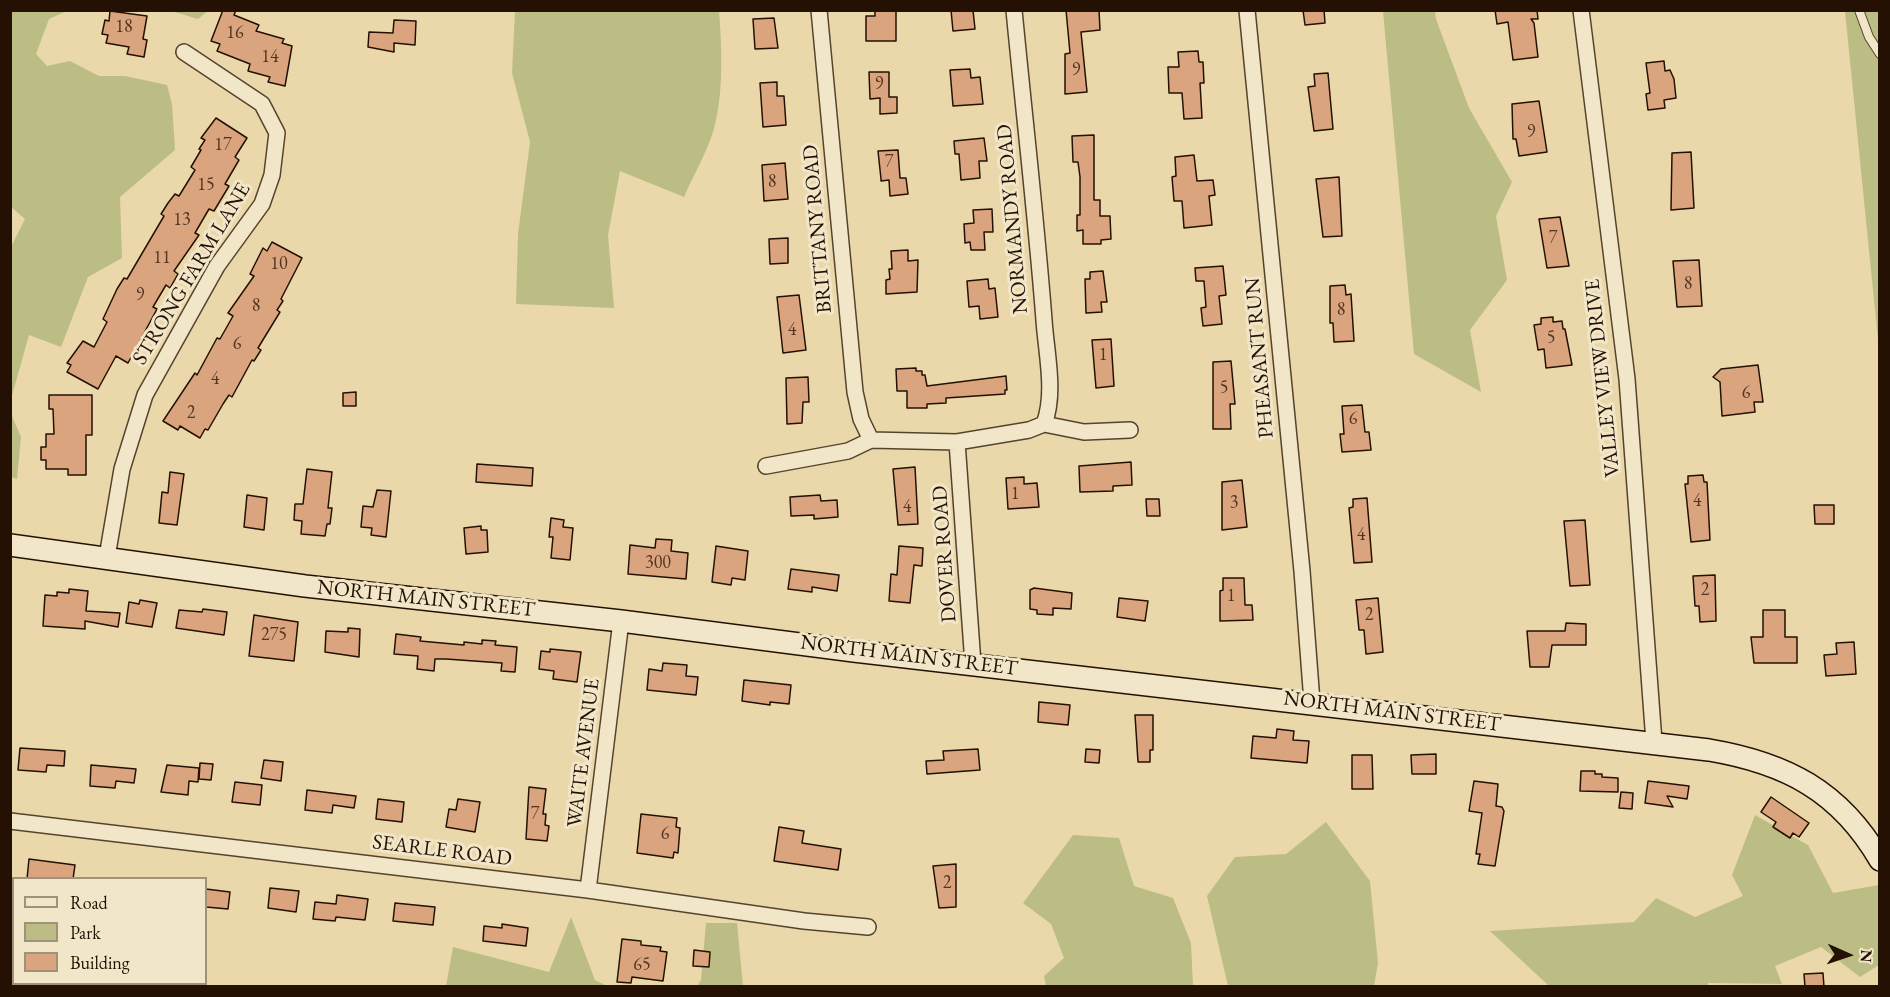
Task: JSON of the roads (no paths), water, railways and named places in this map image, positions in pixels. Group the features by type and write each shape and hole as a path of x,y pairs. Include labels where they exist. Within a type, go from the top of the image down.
{"street":[{"name":"BRITTANY ROAD","path":"819,10 855,392 861,419 871,440"},
{"name":"NORMANDY ROAD","path":"1014,10 1044,323 1049,392 1049,412 1044,424"},
{"name":"PHEASANT RUN","path":"1247,10 1302,571 1312,702"},
{"name":"VALLEY VIEW DRIVE","path":"1581,10 1627,379 1654,742"},
{"name":"STRONG FARM LANE","path":"107,557 122,470 145,395 217,266 262,204 272,176 277,133 262,104 184,52"},
{"path":"766,465 848,451 871,440 957,442 1029,430 1044,424 1084,432 1130,430"},
{"name":"DOVER ROAD","path":"957,442 973,664"},
{"name":"NORTH MAIN STREET","path":"10,545 305,586 1312,702 1455,722 1654,742 1749,758 1782,769 1804,780 1837,804 1854,822 1880,860"},
{"name":"WAITE AVENUE","path":"588,890 621,621"},
{"name":"SEARLE ROAD","path":"10,821 588,890 804,921 868,927"}],"lane":[{"path":"1859,10 1869,37 1880,54"}]}
